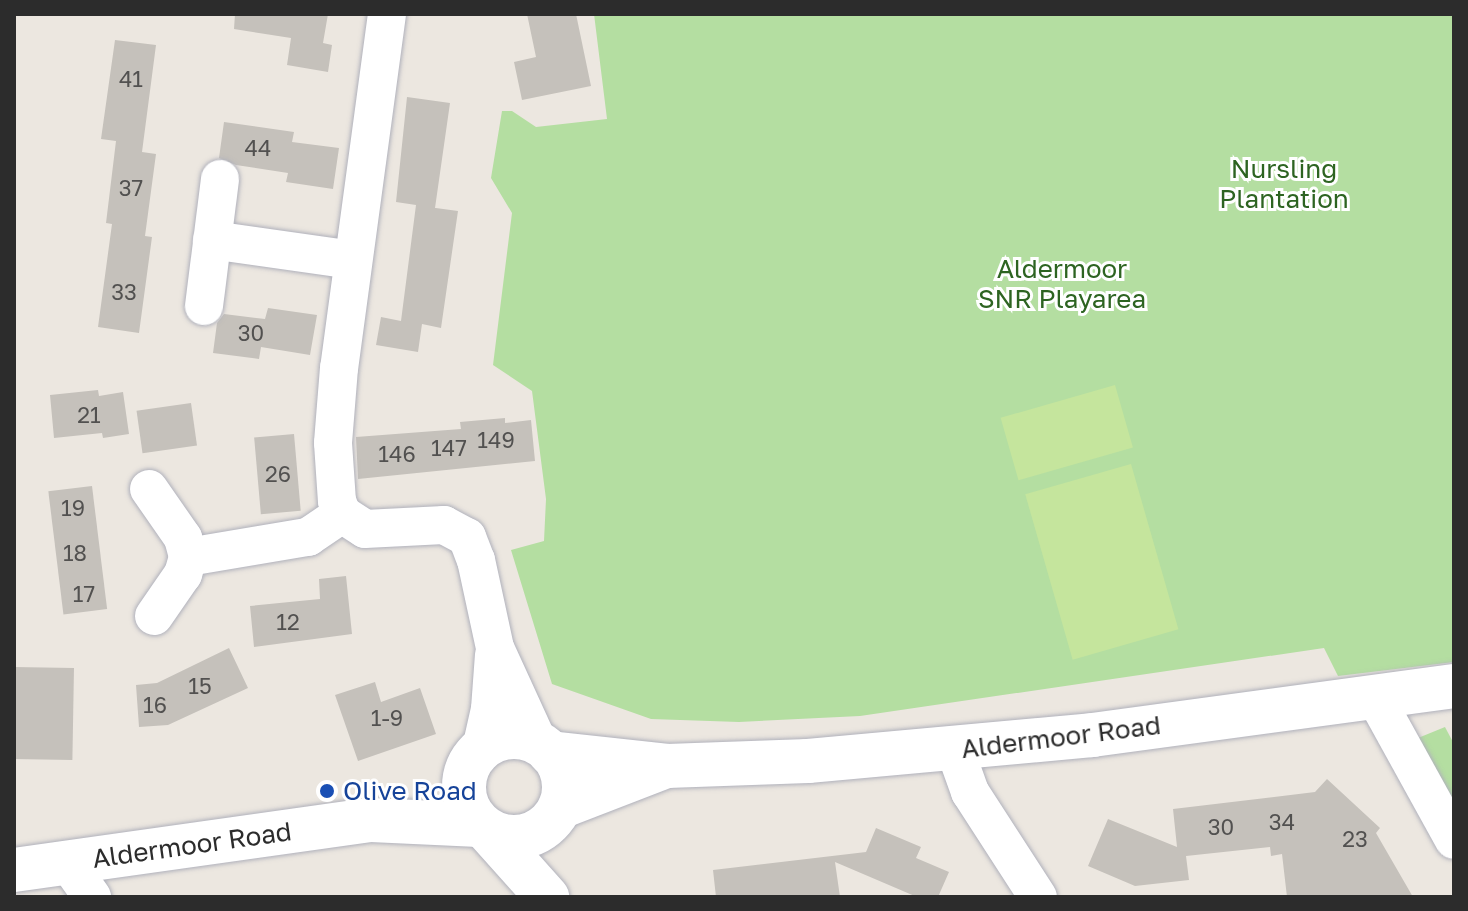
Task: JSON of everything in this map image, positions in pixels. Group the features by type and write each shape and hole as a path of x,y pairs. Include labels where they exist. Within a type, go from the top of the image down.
{"street":[{"path":"387,14 333,428 334,469 342,514 365,529 444,525 467,537 476,560 495,648 544,748 557,762 564,784 555,815 542,890"},
{"path":"204,306 220,179"},
{"path":"212,240 353,260"},
{"path":"149,489 183,538 188,557 183,574 154,616"},
{"path":"188,557 308,537 342,514"},
{"path":"495,648 490,709 463,795 484,828 542,890"},
{"name":"Aldermoor Road","path":"544,748 667,766 808,761 955,750 1454,686"},
{"path":"1375,697 1454,840"},
{"path":"476,755 509,737 544,748"},
{"path":"955,750 970,792 1038,897"},
{"name":"Aldermoor Road","path":"14,870 80,880 371,820 433,788 476,755"},
{"name":"Aldermoor Road","path":"555,815 667,766"},
{"path":"484,828 504,837 521,837 537,833 555,815"},
{"name":"Aldermoor Road","path":"371,820 484,828"}],"green space":[{"path":"594,14 1454,14 1454,662 1338,676 1324,648 860,716 739,722 651,719 552,684 511,550 544,541 546,499 532,391 493,365 512,213 491,178 502,111 512,111 536,127 607,119"},
{"path":"1115,385 1133,447 1019,480 1001,418"},
{"path":"1131,464 1178,629 1073,660 1025,494"},
{"path":"1445,727 1454,744 1454,802 1418,738"}],"building":[{"path":"235,14 328,14 323,43 332,45 328,72 287,65 291,38 234,29"},
{"path":"527,14 576,14 591,86 522,100 514,62 536,57"},
{"path":"115,40 156,45 142,152 156,154 145,236 152,237 139,333 98,327 112,224 106,223 116,141 101,139"},
{"path":"407,97 450,103 435,208 458,211 441,328 422,324 418,352 376,345 381,317 401,321 416,205 396,202"},
{"path":"224,122 294,132 292,142 339,148 333,189 286,182 288,173 236,165 219,158"},
{"path":"268,308 317,315 310,355 261,347 259,359 213,353 217,323 224,314 265,319"},
{"path":"98,390 99,396 123,392 129,434 103,438 102,433 54,438 50,395"},
{"path":"191,403 197,446 143,453 137,411"},
{"path":"505,418 505,423 531,420 535,461 358,479 356,437 461,429 460,422"},
{"path":"294,434 301,511 261,514 254,437"},
{"path":"92,486 107,609 63,614 48,491"},
{"path":"346,576 352,634 254,647 250,606 320,599 319,579"},
{"path":"229,648 248,688 168,725 139,727 136,685 157,683"},
{"path":"14,667 74,668 72,760 14,759"},
{"path":"375,682 381,702 420,688 436,734 358,761 335,695"},
{"path":"1327,779 1380,828 1376,833 1413,897 1287,897 1282,854 1271,856 1270,847 1186,856 1189,880 1135,886 1088,866 1108,819 1177,847 1173,809 1315,792"},
{"path":"876,828 921,847 916,858 949,872 938,897 917,897 835,862 840,897 716,897 713,870 866,852"}],"place":[{"name":"Olive Road","path":"327,791"}],"park label":[{"name":"Nursling Plantation","path":"1284,184"},
{"name":"Aldermoor SNR Playarea","path":"1062,284"}]}
